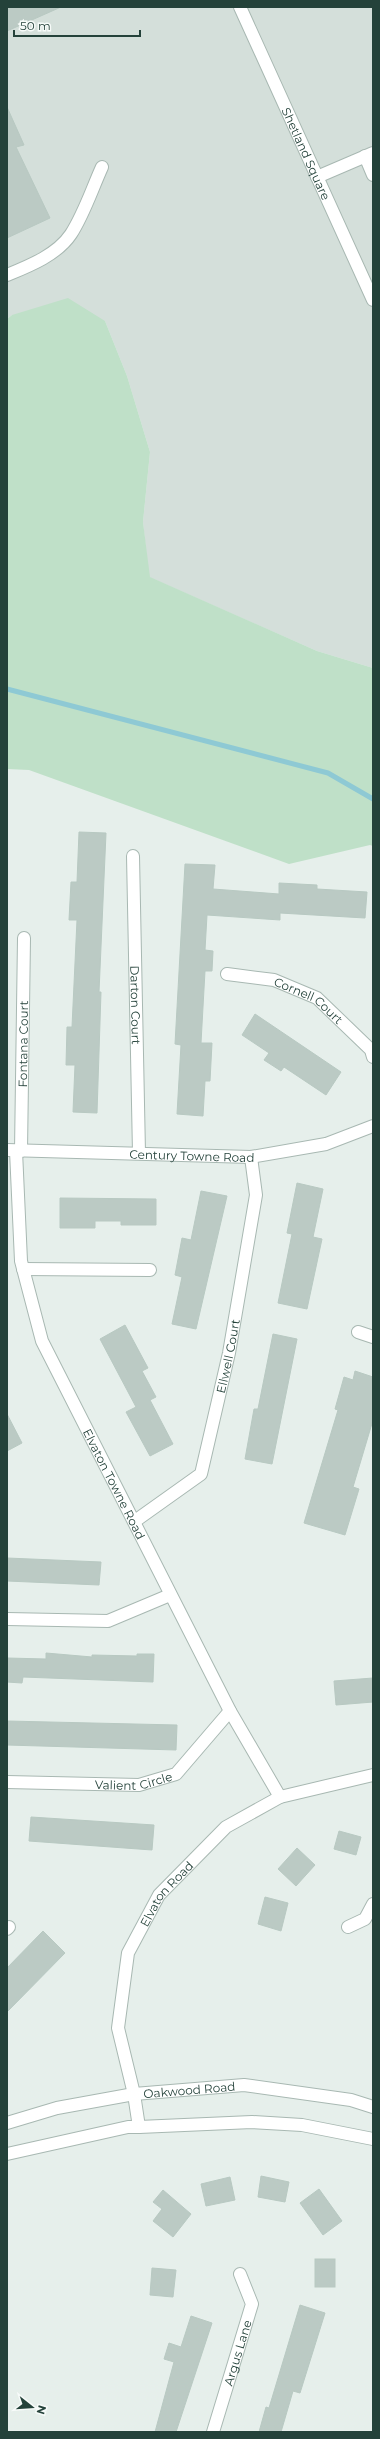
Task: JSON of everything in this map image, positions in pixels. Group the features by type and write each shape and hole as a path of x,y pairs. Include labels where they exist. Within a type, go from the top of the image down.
{"street":[{"name":"Shetland Square","path":"240,7 373,300"},
{"path":"317,177 369,154 373,175"},
{"path":"7,275 27,267 54,251 71,234 102,167"},
{"name":"Darton Court","path":"133,856 139,1153"},
{"name":"Fontana Court","path":"15,1151 24,938"},
{"name":"Cornell Court","path":"227,974 274,980 317,998 371,1050 373,1057"},
{"name":"Century Towne Road","path":"15,1151 251,1157 326,1144 373,1126"},
{"name":"Elvaton Towne Road","path":"15,1151 23,1269 42,1341 135,1521 148,1554 230,1711 280,1797"},
{"name":"Ellwell Court","path":"135,1521 201,1474 229,1353 256,1195 251,1157"},
{"path":"23,1269 150,1270"},
{"path":"358,1332 373,1337"},
{"path":"7,1619 108,1621 170,1595"},
{"name":"Valient Circle","path":"7,1782 139,1785 176,1774 230,1711"},
{"name":"Elvaton Road","path":"139,2127 134,2094 118,2028 128,1953 159,1895 226,1827 280,1797 373,1776"},
{"path":"348,1927 365,1919 373,1904"},
{"name":"Oakwood Road","path":"7,2122 57,2108 134,2094 244,2085 351,2100 373,2108"},
{"path":"7,2154 90,2135 139,2127 252,2122 302,2125 373,2139"},
{"name":"Argus Lane","path":"213,2432 252,2304 240,2274"}],"shaded area":[{"path":"7,7 373,7 373,668 317,651 149,577 143,522 150,452 127,376 105,321 12,315 7,319"}],"green space":[{"path":"68,298 105,321 127,376 150,452 143,522 150,577 317,651 373,668 373,846 370,845 289,864 29,770 7,769 7,319 12,315"}],"building":[{"path":"7,7 61,7 7,31"},
{"path":"7,107 24,145 16,147 50,218 7,238"},
{"path":"79,832 106,833 99,992 101,992 97,1113 73,1112 75,1065 66,1065 67,1027 72,1027 77,920 69,920 71,882 77,882"},
{"path":"185,864 215,865 213,889 279,894 279,883 317,885 317,889 367,892 365,918 280,913 280,920 207,915 205,950 213,951 212,971 205,971 201,1043 212,1043 210,1081 205,1081 203,1116 177,1114 181,1045 175,1044"},
{"path":"255,1014 341,1072 326,1095 284,1067 281,1071 264,1060 269,1053 242,1035"},
{"path":"297,1183 323,1189 313,1237 322,1239 307,1309 278,1303 292,1234 287,1233"},
{"path":"201,1191 227,1196 196,1329 172,1324 182,1277 175,1275 182,1238 191,1240"},
{"path":"60,1198 156,1199 156,1225 121,1225 121,1221 95,1221 95,1228 60,1228"},
{"path":"125,1325 148,1368 142,1371 156,1397 150,1400 173,1444 150,1456 126,1412 136,1407 100,1339"},
{"path":"273,1334 297,1339 272,1464 245,1459 254,1409 258,1409"},
{"path":"355,1371 373,1377 373,1420 353,1487 359,1489 345,1535 304,1523 338,1410 335,1409 344,1377 353,1380"},
{"path":"7,1414 22,1443 7,1451"},
{"path":"7,1558 101,1562 99,1585 7,1581"},
{"path":"46,1653 92,1657 92,1655 137,1656 137,1654 154,1654 153,1682 23,1677 22,1683 7,1682 7,1658 46,1659"},
{"path":"373,1678 373,1702 336,1705 334,1681"},
{"path":"7,1721 177,1725 176,1750 7,1745"},
{"path":"31,1817 154,1825 152,1850 29,1841"},
{"path":"339,1831 361,1837 356,1855 334,1849"},
{"path":"297,1848 315,1865 296,1886 278,1869"},
{"path":"265,1897 288,1903 281,1931 258,1924"},
{"path":"43,1931 65,1953 7,2012 7,1968"},
{"path":"261,2176 289,2182 285,2202 258,2197"},
{"path":"230,2177 235,2200 206,2206 201,2184"},
{"path":"319,2189 342,2221 323,2235 300,2203"},
{"path":"163,2190 191,2214 173,2237 153,2221 162,2209 153,2202"},
{"path":"315,2259 335,2259 335,2287 315,2287"},
{"path":"152,2268 176,2270 173,2297 150,2295"},
{"path":"300,2305 325,2313 300,2393 293,2391 281,2432 259,2432 266,2407 269,2408"},
{"path":"191,2316 212,2323 176,2432 155,2432 174,2362 164,2359 169,2343 181,2347"}],"waterway":[{"path":"7,689 328,773 373,799"}]}
